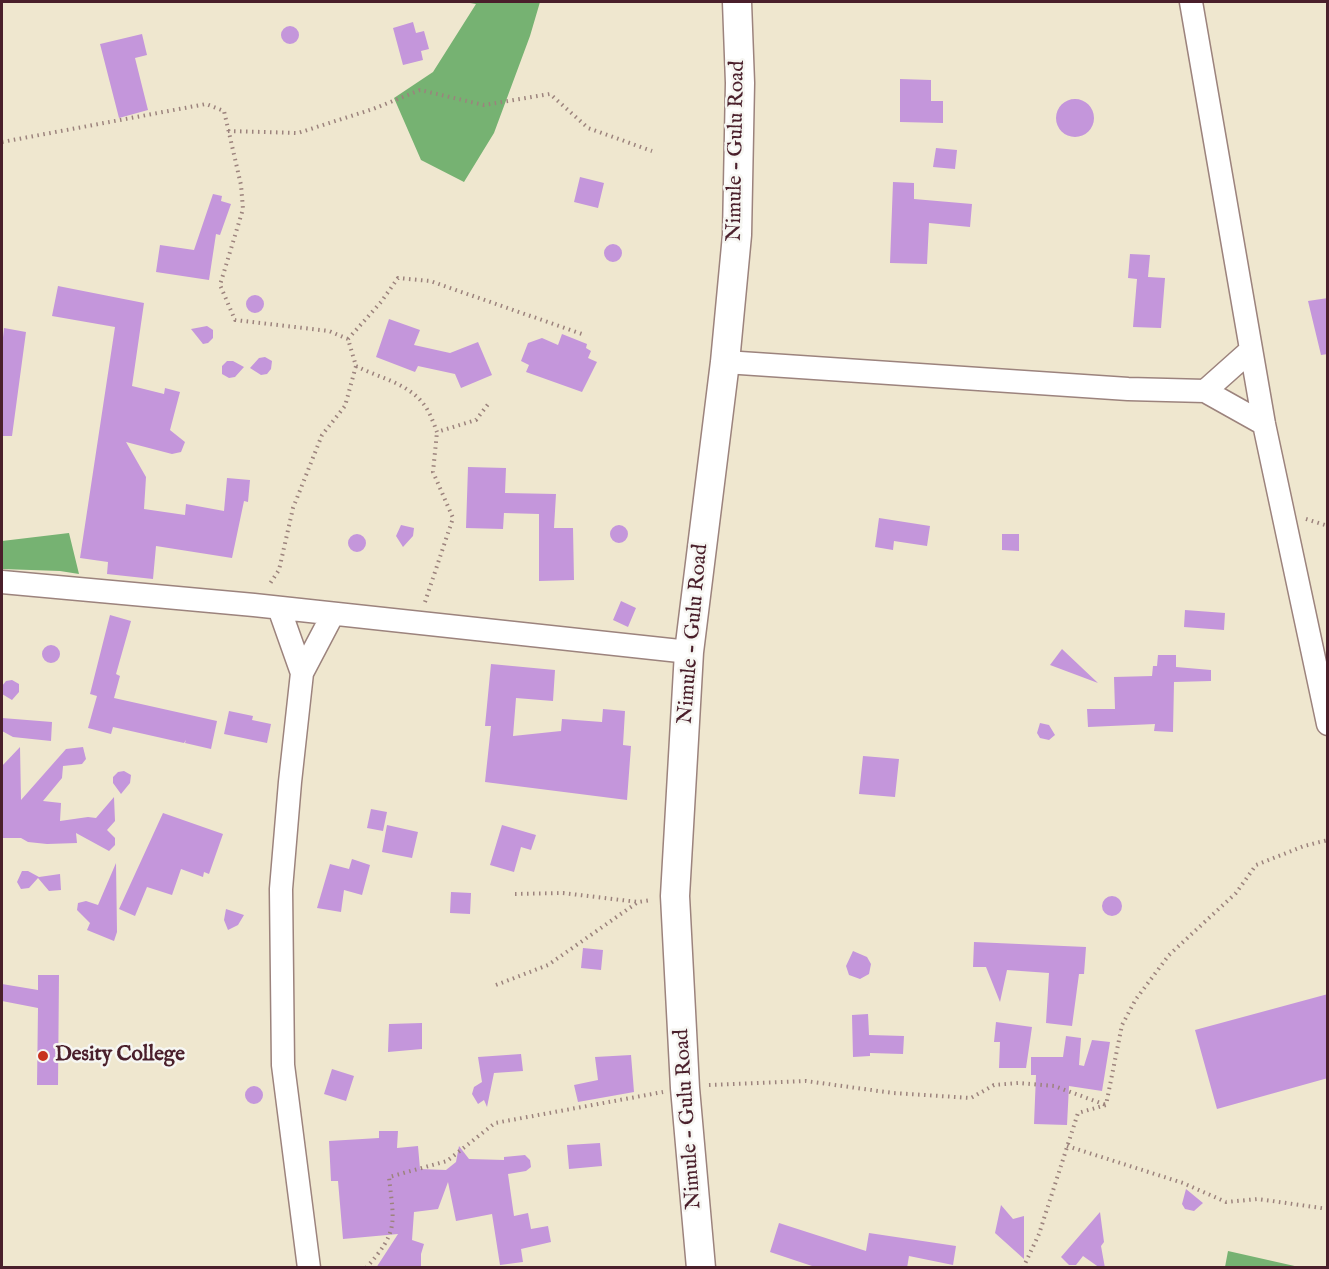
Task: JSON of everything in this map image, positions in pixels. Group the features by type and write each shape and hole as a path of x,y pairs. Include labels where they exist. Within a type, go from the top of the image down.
{"main road":[{"name":"Nimule - Gulu Road","path":"701,1268 685,1088 675,896 689,652 725,362 737,235 740,83 737,2"}],"street":[{"path":"1191,2 1264,424 1328,723"},
{"path":"1205,391 1251,350"},
{"path":"725,362 1128,389 1205,391 1264,424"},
{"path":"2,582 254,605 418,625 689,652"},
{"path":"279,608 302,673"},
{"path":"309,1268 283,1065 280,977 281,889 302,673 333,614"}],"path":[{"path":"228,131 298,133 373,109 420,90 484,105 550,94 588,128 652,151"},
{"path":"2,142 206,104 224,111 241,185 243,209 219,285 235,320 329,331 348,339"},
{"path":"348,339 381,302 398,278 430,281 585,335"},
{"path":"254,605 279,570 293,508 322,435 345,406 356,366 348,339"},
{"path":"356,366 380,378 399,383 425,405 437,432 433,472 453,518 418,625"},
{"path":"437,432 476,420 489,403"},
{"path":"1023,1268 1039,1234 1078,1113 1106,1105 1122,1025 1136,999 1170,955 1236,893 1256,865 1304,846 1328,840"},
{"path":"515,894 563,893 638,902 675,896"},
{"path":"496,985 548,965 638,902"},
{"path":"1067,1146 1183,1183 1226,1202 1258,1199 1328,1209"}],"green space":[{"path":"464,2 540,2 530,36 494,133 464,182 421,160 394,98 433,72 476,4"},
{"path":"69,533 79,574 2,569 2,541"},
{"path":"1228,1251 1299,1267 1225,1267"}],"building":[{"path":"413,22 416,33 424,31 429,49 421,51 423,60 403,65 393,28"},
{"path":"290,26 296,29 299,35 296,41 290,44 284,41 281,35 284,29"},
{"path":"142,34 147,55 135,58 148,110 119,118 100,44"},
{"path":"900,79 931,80 931,101 943,101 943,123 900,122"},
{"path":"1075,99 1088,105 1094,118 1088,131 1075,137 1062,131 1056,118 1062,105"},
{"path":"936,148 957,150 955,169 933,167"},
{"path":"580,177 604,183 598,208 574,202"},
{"path":"893,182 914,183 914,199 972,204 970,227 929,223 927,264 890,263"},
{"path":"213,194 222,196 221,201 231,204 220,235 216,234 209,280 156,272 160,245 194,250"},
{"path":"613,244 619,247 622,253 619,259 613,262 607,259 604,253 607,247"},
{"path":"1130,254 1150,255 1148,277 1165,278 1161,328 1133,327 1137,279 1128,278"},
{"path":"58,286 144,303 132,386 164,394 165,388 180,392 170,430 185,442 181,452 172,454 126,442 146,477 144,509 185,515 186,504 224,511 227,478 250,480 248,502 244,501 232,558 156,546 153,579 107,574 108,562 80,558 115,327 52,316"},
{"path":"255,295 261,298 264,304 261,310 255,313 249,310 246,304 249,298"},
{"path":"1328,298 1328,354 1321,355 1308,301"},
{"path":"389,319 420,330 414,345 450,353 478,342 492,375 461,388 455,374 418,366 415,372 376,357"},
{"path":"207,326 213,330 213,338 203,344 191,329"},
{"path":"4,328 26,332 12,436 2,436"},
{"path":"562,334 587,344 586,348 591,351 588,358 597,362 582,392 526,372 529,365 521,361 528,343 542,338 558,345"},
{"path":"265,357 272,361 271,369 267,374 261,375 250,368 259,358"},
{"path":"227,361 233,361 244,367 235,377 229,378 222,374 222,366"},
{"path":"468,467 506,468 505,493 556,494 554,528 573,528 574,580 539,581 539,514 504,513 503,529 466,528"},
{"path":"879,518 930,526 927,546 894,541 893,550 875,547"},
{"path":"401,525 414,528 413,536 403,547 396,536"},
{"path":"619,525 625,528 628,534 625,540 619,543 613,540 610,534 613,528"},
{"path":"357,534 363,537 366,543 363,549 357,552 351,549 348,543 351,537"},
{"path":"1002,534 1019,534 1019,551 1002,550"},
{"path":"621,601 636,608 628,627 613,620"},
{"path":"1185,610 1225,613 1224,630 1184,627"},
{"path":"110,615 131,621 116,674 120,676 114,698 217,721 211,749 185,743 186,740 184,743 113,727 111,734 88,728 97,696 90,694"},
{"path":"51,645 57,648 60,654 57,660 51,663 45,660 42,654 45,648"},
{"path":"1062,649 1098,683 1050,665"},
{"path":"1158,655 1176,655 1176,667 1211,670 1211,681 1174,682 1173,732 1154,731 1155,724 1088,727 1087,709 1115,709 1114,677 1152,676 1153,666 1157,666"},
{"path":"491,664 555,670 553,701 516,698 513,736 561,731 562,719 602,722 603,709 625,711 623,745 631,746 627,800 485,782 491,726 485,726"},
{"path":"12,680 19,684 19,692 12,700 2,694 2,686 6,681"},
{"path":"229,711 253,716 252,720 271,724 267,743 224,734"},
{"path":"2,718 52,722 51,741 13,737 2,731"},
{"path":"1040,723 1049,725 1055,735 1049,740 1040,738 1037,733"},
{"path":"20,747 21,800 66,749 83,747 86,759 82,764 63,766 62,778 43,801 61,803 60,821 96,818 114,797 115,821 107,830 115,838 115,845 109,851 76,833 77,843 47,844 28,842 21,838 3,838 2,766"},
{"path":"863,756 899,759 895,797 859,794"},
{"path":"124,771 131,775 130,783 121,794 113,783 113,777 118,772"},
{"path":"371,809 387,812 383,831 367,828"},
{"path":"163,813 223,834 209,874 204,872 203,877 181,869 172,895 147,887 135,916 119,909"},
{"path":"387,825 418,832 412,858 382,852"},
{"path":"502,825 536,835 531,850 521,847 514,872 490,865"},
{"path":"352,859 370,865 362,895 344,890 341,912 317,908 330,864 349,869"},
{"path":"116,863 117,932 114,941 87,930 90,923 77,910 78,903 86,901 98,905"},
{"path":"22,871 28,871 39,877 60,874 61,890 49,891 38,878 29,888 21,889 17,882"},
{"path":"451,892 471,893 470,914 450,913"},
{"path":"1112,896 1119,899 1122,906 1119,913 1112,916 1105,913 1102,906 1105,899"},
{"path":"226,909 244,915 238,925 228,930 224,920"},
{"path":"974,942 1086,947 1084,974 1079,974 1072,1026 1046,1023 1049,973 1007,970 1000,1002 986,967 973,967"},
{"path":"583,948 603,950 601,970 581,968"},
{"path":"853,951 867,957 871,964 869,974 860,979 849,975 846,966"},
{"path":"38,975 59,975 58,1085 37,1085 38,1008 2,1001 2,984 38,990"},
{"path":"1328,994 1328,1078 1217,1109 1195,1030"},
{"path":"868,1014 869,1035 904,1036 903,1054 870,1053 870,1056 853,1057 852,1015"},
{"path":"996,1022 1032,1027 1026,1068 999,1068 1000,1042 994,1042"},
{"path":"422,1023 422,1049 388,1052 389,1024"},
{"path":"1066,1036 1081,1038 1079,1065 1084,1066 1092,1040 1110,1042 1102,1091 1069,1086 1067,1125 1034,1124 1036,1075 1031,1075 1031,1057 1063,1057"},
{"path":"521,1054 523,1071 494,1073 487,1107 484,1100 478,1104 472,1094 474,1087 482,1082 478,1057"},
{"path":"631,1055 634,1092 578,1102 574,1085 598,1080 595,1057"},
{"path":"332,1069 354,1076 346,1101 324,1094"},
{"path":"250,1086 258,1086 263,1091 261,1102 250,1104 245,1099 245,1091"},
{"path":"379,1131 398,1131 397,1148 418,1146 420,1169 446,1170 456,1162 459,1146 469,1159 504,1160 504,1157 525,1155 530,1160 531,1167 526,1171 508,1174 514,1216 528,1213 531,1229 548,1226 551,1242 521,1249 523,1262 500,1265 492,1214 456,1221 448,1182 438,1209 414,1212 412,1240 424,1244 421,1268 376,1268 398,1234 343,1239 338,1181 331,1181 329,1141 379,1138"},
{"path":"600,1143 602,1166 569,1169 567,1145"},
{"path":"1186,1189 1203,1203 1194,1211 1185,1209 1182,1204"},
{"path":"1001,1205 1013,1219 1024,1216 1024,1259 995,1233"},
{"path":"1100,1212 1104,1242 1101,1246 1105,1268 1100,1268 1083,1256 1076,1265 1069,1265 1061,1257"},
{"path":"779,1223 866,1251 869,1233 956,1246 953,1265 909,1256 907,1268 818,1268 770,1252"}],"place":[{"name":"Desity College","path":"43,1056"}]}
